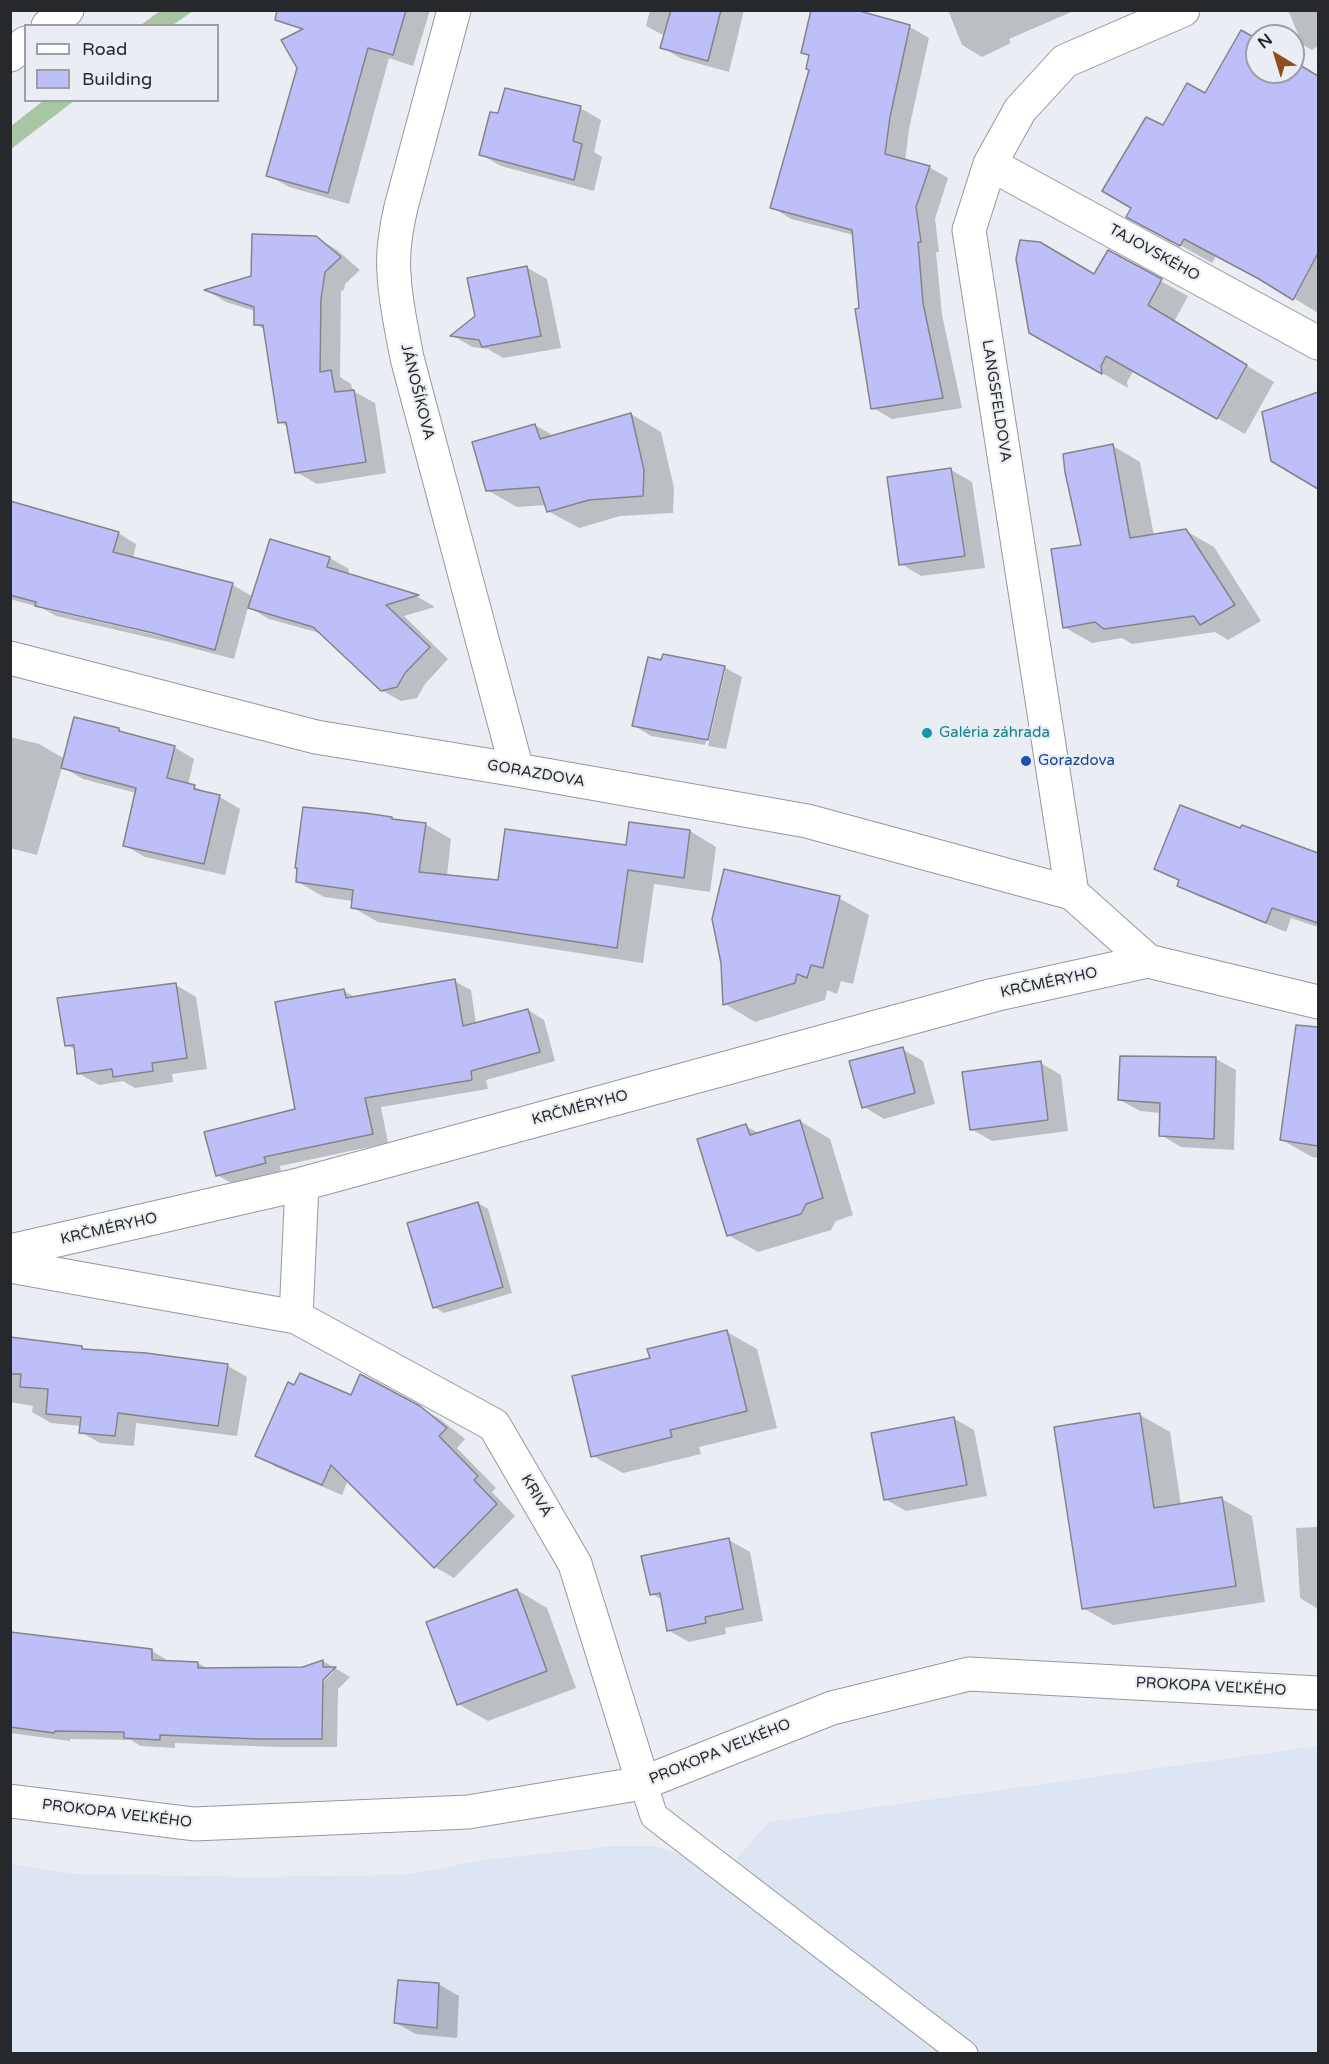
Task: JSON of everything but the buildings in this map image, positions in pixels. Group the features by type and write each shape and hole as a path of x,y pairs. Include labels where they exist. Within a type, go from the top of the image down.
{"street":[{"path":"50,24 67,10"},
{"name":"JÁNOŠÍKOVA","path":"454,10 401,207 395,238 393,273 398,313 418,400 517,770"},
{"name":"LANGSFELDOVA","path":"1072,893 969,230 990,164 1020,110 1065,61 1183,10"},
{"path":"10,55 24,44"},
{"name":"TAJOVSKÉHO","path":"990,164 1318,343"},
{"name":"GORAZDOVA","path":"10,658 60,669 316,737 807,821 1072,893 1148,961 1318,1002"},
{"name":"KRČMÉRYHO","path":"10,1251 302,1184 994,995 1148,961"},
{"path":"10,1266 296,1317 302,1184"},
{"name":"KRIVÁ","path":"296,1317 494,1425 575,1564 643,1783"},
{"name":"PROKOPA VEĽKÉHO","path":"10,1801 194,1824 468,1812 643,1783 832,1708 969,1674 1318,1694"}],"lane":[{"path":"643,1783 654,1816 964,2054"}],"shaded area":[{"path":"1318,1746 1318,2053 11,2053 10,1864 76,1874 254,1877 403,1875 484,1860 615,1846 654,1846 726,1870 769,1822"}],"green space":[{"path":"161,10 193,10 174,24 142,24"},
{"path":"42,102 73,102 11,149 11,126"}],"place":[{"name":"Galéria záhrada","path":"927,733"},
{"name":"Gorazdova","path":"1026,761"}]}
